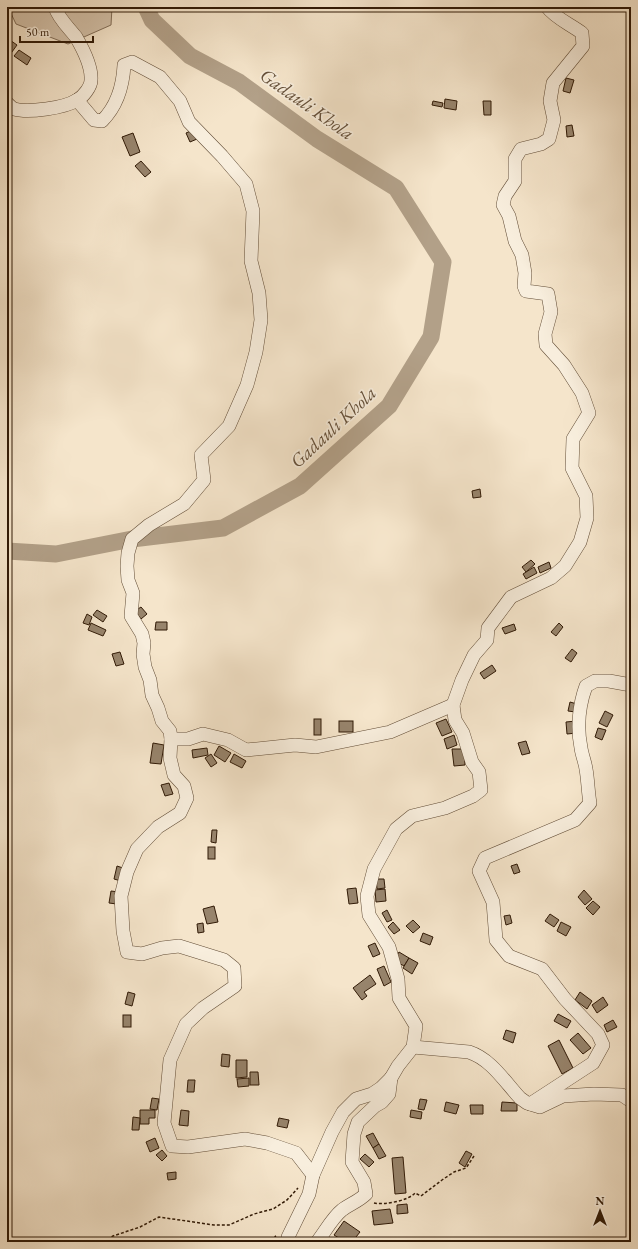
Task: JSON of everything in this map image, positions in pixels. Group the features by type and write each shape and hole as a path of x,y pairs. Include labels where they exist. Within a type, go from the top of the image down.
{"street":[{"path":"7,103 13,109 30,110 55,108 77,100 87,90 91,82 91,73 83,51 76,37 55,7"},
{"path":"289,1242 288,1237 308,1194 313,1175 332,1132 344,1112 356,1099 372,1094 381,1088 391,1078 398,1066 413,1047 416,1026 399,998 398,979 389,947 369,915 367,896 374,869 396,829 412,816 445,808 473,796 481,790 479,772 472,762 463,733 455,720 453,705 462,680 474,655 487,640 488,628 511,597 551,578 565,566 580,542 587,518 586,496 572,468 573,439 589,413 582,393 564,365 546,345 545,334 551,312 548,294 526,291 524,286 525,273 522,255 515,241 509,216 504,205 506,196 514,181 515,159 521,149 541,144 549,139 554,120 550,101 553,83 583,46 582,33 571,24 552,14 547,7"},
{"path":"77,100 94,120 102,121 108,115 121,91 124,79 124,65 132,62 160,77 180,101 189,122 222,156 246,184 253,211 251,261 258,293 261,320 256,352 247,385 229,426 201,455 204,480 184,504 148,525 132,539 128,553 128,580 133,593 131,616 142,634 144,643 142,654 150,680 152,695 162,721 170,731 170,758 174,775 184,786 187,798 180,813 158,826 137,849 127,872 120,896 123,930 127,952 142,954 162,948 179,946 224,960 234,968 235,986 203,1008 186,1024 170,1060 164,1123 172,1146 188,1147 245,1139 267,1143 296,1153 313,1175"},
{"path":"530,1104 593,1063 603,1045 598,1034 565,998 542,969 509,956 496,940 493,902 480,871 485,858 575,820 590,803 586,769 581,748 579,722 582,698 586,686 595,681 609,681 631,685"},
{"path":"171,739 188,739 203,734 228,740 246,750 295,745 316,747 390,732 453,705"},
{"path":"413,1047 469,1052 476,1055 486,1061 520,1098 530,1104 540,1107 563,1096 594,1094 622,1095 631,1101"},
{"path":"317,1242 340,1211 350,1204 360,1200 366,1194 364,1182 352,1162 354,1134 358,1122 375,1106 382,1102 389,1094 391,1078"}],"path":[{"path":"360,1200 379,1204 401,1200 412,1196 415,1193 420,1196 454,1172 466,1168 474,1156"},
{"path":"103,1242 113,1236 140,1227 159,1217 214,1225 229,1225 254,1214 273,1209 287,1200 313,1175"}],"shaded area":[{"path":"8,7 112,7 111,25 68,44 16,24"}],"building":[{"path":"7,38 17,45 9,56 7,54"},
{"path":"19,50 31,58 27,65 14,56"},
{"path":"566,78 574,80 570,93 563,91"},
{"path":"445,99 457,101 456,110 444,108"},
{"path":"433,101 443,103 442,107 432,105"},
{"path":"483,101 491,101 491,115 484,115"},
{"path":"572,125 574,136 567,137 566,126"},
{"path":"193,130 197,139 190,142 186,133"},
{"path":"133,133 140,152 130,156 122,137"},
{"path":"141,161 151,172 145,177 135,166"},
{"path":"480,489 481,497 473,498 472,491"},
{"path":"531,560 535,564 526,572 522,567"},
{"path":"549,562 551,568 540,573 538,567"},
{"path":"534,567 537,573 526,579 523,574"},
{"path":"141,607 147,614 141,619 135,611"},
{"path":"97,610 107,616 103,622 93,615"},
{"path":"87,614 92,617 89,625 83,623"},
{"path":"156,622 167,622 167,630 155,630"},
{"path":"91,623 106,630 103,636 88,630"},
{"path":"559,623 563,627 556,636 551,632"},
{"path":"514,624 516,630 505,634 502,628"},
{"path":"572,649 577,653 571,662 565,658"},
{"path":"120,652 124,664 116,666 112,654"},
{"path":"492,665 496,671 484,679 480,673"},
{"path":"570,702 577,704 575,712 568,711"},
{"path":"605,711 613,715 607,727 599,723"},
{"path":"314,719 321,719 321,735 314,735"},
{"path":"446,719 452,732 442,736 436,723"},
{"path":"339,721 353,721 353,732 339,732"},
{"path":"576,721 577,733 567,734 566,722"},
{"path":"598,728 606,730 602,740 595,737"},
{"path":"454,735 457,745 447,749 444,739"},
{"path":"526,741 530,753 522,755 518,743"},
{"path":"153,743 164,745 161,764 150,763"},
{"path":"219,746 231,753 225,762 214,755"},
{"path":"207,748 208,755 193,758 192,750"},
{"path":"452,749 464,749 465,765 454,766"},
{"path":"211,754 217,763 211,767 205,758"},
{"path":"234,754 246,761 242,768 230,762"},
{"path":"169,783 173,794 165,796 161,785"},
{"path":"212,830 217,830 216,843 211,842"},
{"path":"208,847 215,847 215,859 208,859"},
{"path":"517,864 520,872 514,874 511,866"},
{"path":"117,866 123,868 121,881 114,879"},
{"path":"376,879 384,879 385,888 377,889"},
{"path":"356,888 358,903 349,904 347,889"},
{"path":"385,889 386,901 376,902 375,890"},
{"path":"584,890 592,899 585,905 578,897"},
{"path":"111,891 119,892 117,904 109,903"},
{"path":"593,901 600,907 593,915 586,908"},
{"path":"214,906 218,922 207,924 203,909"},
{"path":"387,910 392,920 387,922 382,913"},
{"path":"550,914 559,920 554,927 545,921"},
{"path":"510,915 512,923 506,925 504,916"},
{"path":"413,920 420,927 413,933 406,926"},
{"path":"393,922 400,930 394,934 388,927"},
{"path":"561,922 571,927 566,936 557,931"},
{"path":"203,923 204,932 198,933 197,924"},
{"path":"423,933 433,937 430,945 420,941"},
{"path":"375,943 380,954 373,957 368,946"},
{"path":"399,952 409,958 404,966 394,960"},
{"path":"409,958 418,963 412,974 403,968"},
{"path":"384,966 391,982 384,986 377,969"},
{"path":"370,975 376,984 364,992 367,996 362,1000 353,988"},
{"path":"128,992 135,994 132,1006 125,1004"},
{"path":"580,992 592,1001 587,1009 575,1000"},
{"path":"603,997 608,1005 597,1013 592,1005"},
{"path":"558,1014 571,1021 567,1028 554,1021"},
{"path":"123,1015 131,1015 131,1027 123,1027"},
{"path":"613,1020 617,1027 607,1032 604,1025"},
{"path":"506,1030 516,1033 513,1043 503,1039"},
{"path":"578,1033 591,1048 583,1054 570,1040"},
{"path":"559,1040 573,1068 562,1074 548,1046"},
{"path":"222,1054 230,1055 229,1067 221,1066"},
{"path":"236,1060 247,1060 247,1077 236,1078"},
{"path":"250,1072 258,1072 259,1085 250,1085"},
{"path":"249,1078 249,1086 238,1087 237,1079"},
{"path":"188,1080 195,1080 194,1092 187,1092"},
{"path":"152,1098 159,1099 157,1110 150,1109"},
{"path":"420,1099 427,1100 424,1110 418,1109"},
{"path":"446,1102 459,1105 456,1114 444,1111"},
{"path":"502,1102 517,1103 517,1111 501,1111"},
{"path":"470,1105 483,1105 483,1114 471,1114"},
{"path":"140,1110 155,1110 155,1118 149,1118 149,1124 140,1124"},
{"path":"181,1110 189,1111 188,1126 179,1125"},
{"path":"411,1110 422,1112 421,1119 410,1117"},
{"path":"133,1117 140,1118 139,1130 132,1130"},
{"path":"279,1118 289,1120 287,1128 277,1126"},
{"path":"373,1133 379,1144 373,1148 366,1136"},
{"path":"155,1138 159,1148 150,1152 146,1142"},
{"path":"379,1144 386,1156 379,1159 373,1148"},
{"path":"162,1150 167,1156 162,1161 156,1155"},
{"path":"466,1151 472,1154 465,1167 459,1163"},
{"path":"365,1154 374,1162 369,1167 360,1159"},
{"path":"403,1157 406,1193 395,1194 392,1158"},
{"path":"176,1172 176,1179 168,1180 167,1173"},
{"path":"407,1204 408,1213 397,1214 397,1205"},
{"path":"390,1209 393,1223 374,1225 372,1211"},
{"path":"344,1221 360,1232 352,1242 345,1242 334,1235"}],"waterway":[{"name":"Gadauli Khola","path":"7,551 56,554 132,539 223,528 300,486 389,406 431,337 443,262 396,188 317,139 239,82 190,56 152,20 146,7"}]}
